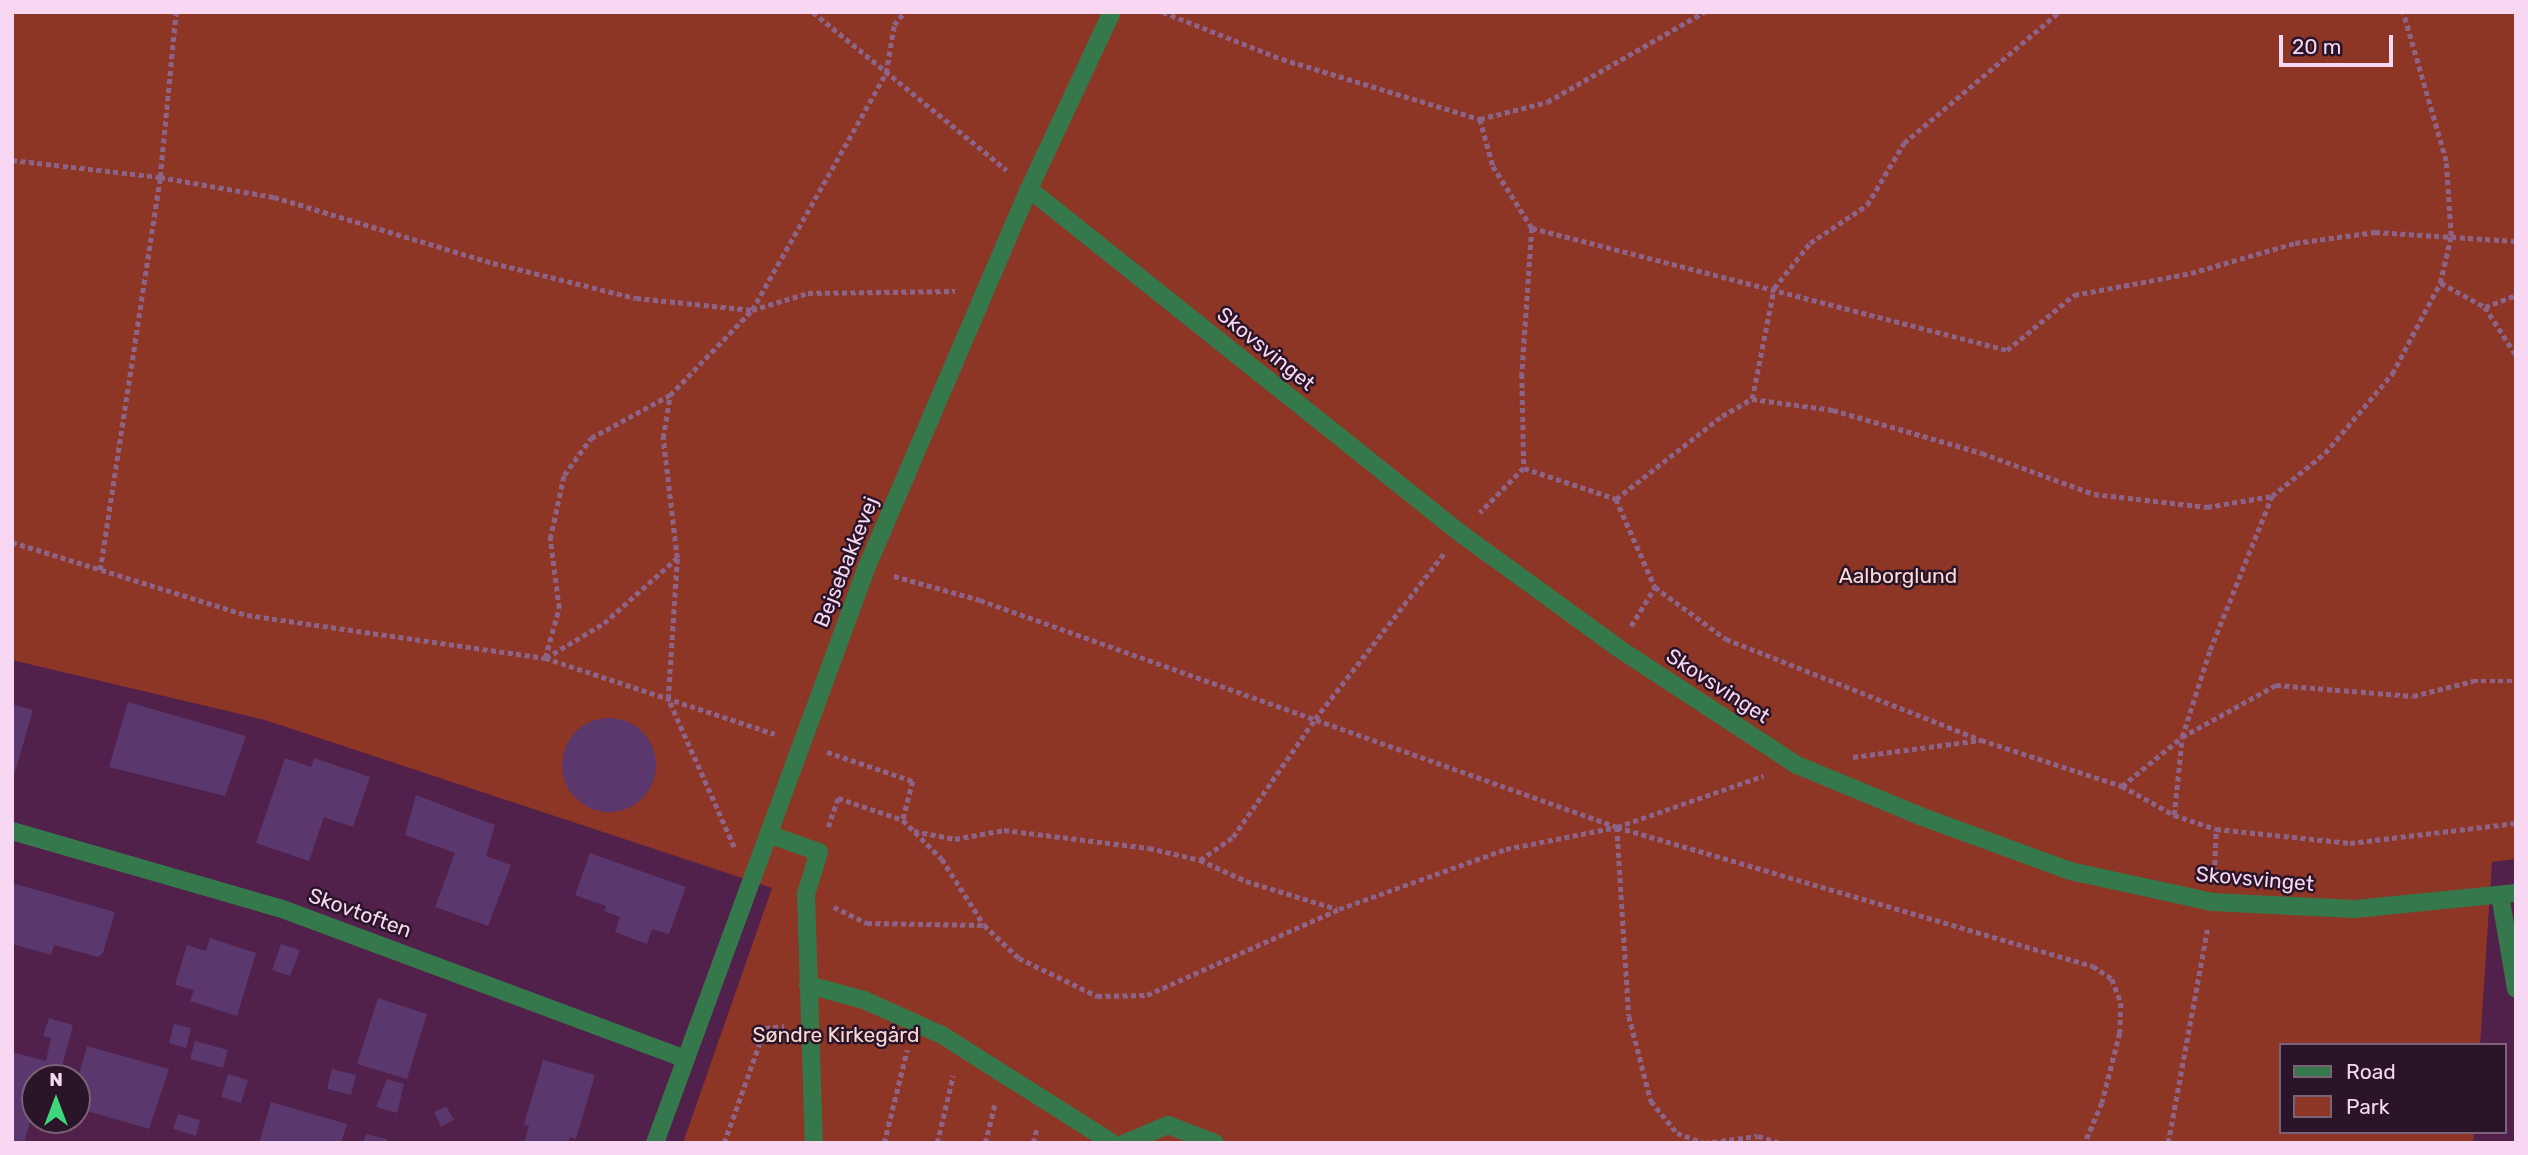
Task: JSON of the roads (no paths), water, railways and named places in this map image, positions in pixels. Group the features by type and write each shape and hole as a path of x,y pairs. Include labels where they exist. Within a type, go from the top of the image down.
{"street":[{"name":"Bejsebakkevej","path":"655,1143 866,569 1029,189 1112,12"},
{"name":"Skovsvinget","path":"1029,189 1460,533 1618,648 1797,765 1920,816 2070,871 2212,902 2355,909 2508,894"},
{"name":"Skovtoften","path":"12,831 285,910 685,1059"},
{"path":"768,834 819,852 806,894 814,1143"},
{"path":"2508,894 2516,989"},
{"path":"808,985 864,1000 961,1046 1112,1143"},
{"path":"1125,1143 1168,1125 1216,1143"}],"park label":[{"name":"Aalborglund","path":"1898,576"},
{"name":"Søndre Kirkegård","path":"836,1035"}]}
